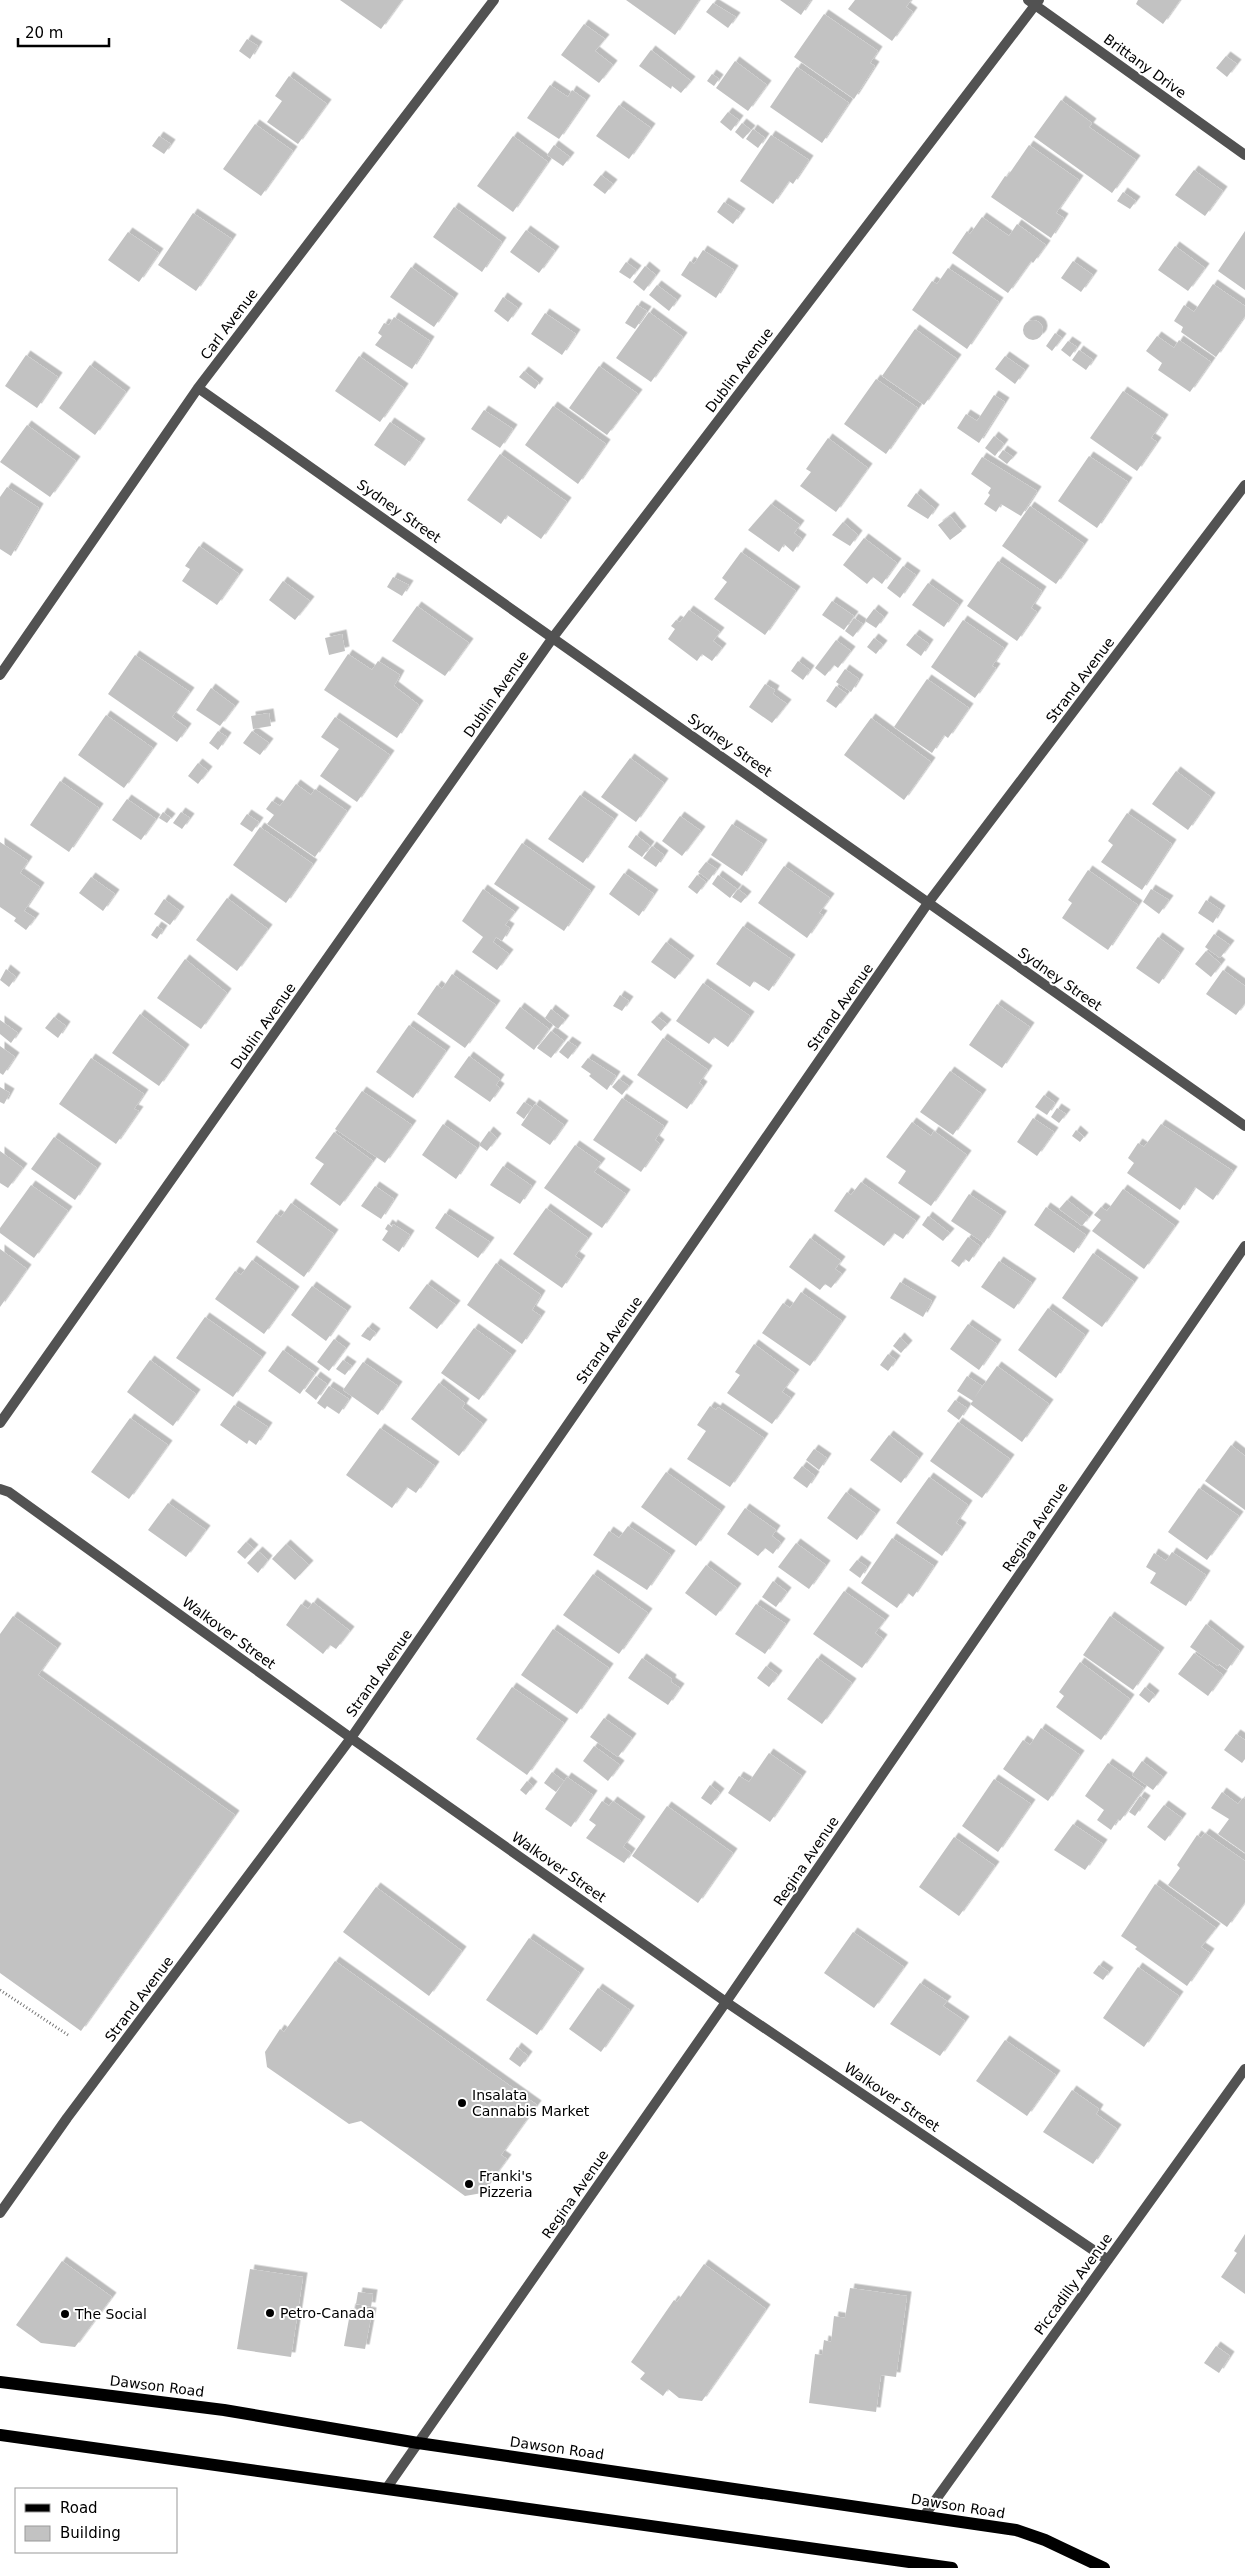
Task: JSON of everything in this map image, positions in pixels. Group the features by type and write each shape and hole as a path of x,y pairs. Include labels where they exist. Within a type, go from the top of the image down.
{"main road":[{"name":"Dawson Road","path":"0,2382 224,2410 418,2444 1016,2530 1045,2540 1104,2568"},
{"path":"0,2435 952,2568"}],"street":[{"name":"Carl Avenue","path":"0,675 198,388 494,0"},
{"name":"Brittany Drive","path":"1034,2 1245,155"},
{"name":"Dublin Avenue","path":"0,1423 554,636 1034,2"},
{"name":"Sydney Street","path":"198,388 554,636 1245,1126"},
{"name":"Strand Avenue","path":"0,2213 67,2118 351,1738 928,903 1245,485"},
{"name":"Regina Avenue","path":"386,2489 726,2002 1245,1246"},
{"name":"Walkover Street","path":"0,1489 9,1492 351,1738 726,2002 1108,2260"},
{"name":"Piccadilly Avenue","path":"924,2516 1245,2069"}],"path":[{"path":"0,1990 68,2035"}],"building":[{"path":"340,0 402,0 381,29"},
{"path":"626,0 699,0 675,35"},
{"path":"780,0 811,0 801,15"},
{"path":"855,0 911,0 906,7 913,12 892,41 848,9"},
{"path":"1138,0 1180,0 1163,24 1136,4"},
{"path":"713,3 736,17 728,28 706,12"},
{"path":"824,14 878,51 870,63 875,66 854,99 794,57"},
{"path":"584,24 605,39 595,51 613,65 599,83 561,55"},
{"path":"247,39 258,46 250,59 239,51"},
{"path":"651,50 691,81 681,93 672,86 671,89 639,66"},
{"path":"1226,56 1237,64 1227,77 1216,68"},
{"path":"735,61 767,85 748,111 716,88"},
{"path":"797,67 849,103 822,143 770,107"},
{"path":"712,74 719,79 714,86 707,81"},
{"path":"289,76 327,104 298,144 267,122 282,101 275,96"},
{"path":"550,85 568,97 572,90 586,100 559,139 527,118"},
{"path":"1061,100 1092,123 1089,127 1136,160 1112,193 1034,137"},
{"path":"619,105 651,128 629,159 596,136"},
{"path":"728,112 739,120 731,131 720,122"},
{"path":"742,123 751,130 743,139 735,132"},
{"path":"255,124 293,151 261,196 223,169"},
{"path":"753,129 765,138 758,148 746,139"},
{"path":"771,135 809,160 793,184 789,181 773,204 740,181"},
{"path":"159,136 171,144 164,154 152,146"},
{"path":"513,136 548,162 513,212 477,186"},
{"path":"554,145 570,157 563,166 547,155"},
{"path":"1029,145 1079,180 1056,213 1064,218 1051,238 991,197"},
{"path":"1194,170 1223,191 1205,216 1175,195"},
{"path":"601,175 613,184 605,194 593,185"},
{"path":"1123,192 1136,201 1130,209 1117,201"},
{"path":"724,202 741,213 733,224 717,212"},
{"path":"454,207 502,242 482,272 433,237"},
{"path":"193,213 232,239 196,291 158,265"},
{"path":"982,217 1009,236 1017,224 1046,245 1033,263 1031,261 1008,293 952,253 967,231 970,234"},
{"path":"526,230 555,251 539,273 510,252"},
{"path":"1245,231 1245,290 1218,271"},
{"path":"128,232 159,253 139,282 108,260"},
{"path":"1175,246 1205,268 1188,291 1158,270"},
{"path":"703,250 734,270 716,298 681,275 690,261 694,264"},
{"path":"1073,261 1093,275 1081,292 1061,278"},
{"path":"626,262 637,270 630,279 619,272"},
{"path":"645,266 656,275 644,291 633,282"},
{"path":"411,267 454,298 434,327 390,297"},
{"path":"948,268 999,302 967,349 912,310 932,281 937,284"},
{"path":"1213,284 1245,306 1245,316 1216,357 1181,332 1183,327 1174,321 1184,305 1194,312"},
{"path":"657,285 677,300 669,311 649,295"},
{"path":"503,297 518,308 508,322 494,311"},
{"path":"637,305 647,311 635,329 625,323"},
{"path":"649,312 683,337 651,382 616,358"},
{"path":"545,313 576,334 562,355 531,334"},
{"path":"394,317 430,341 412,369 375,345 382,336 378,333 384,323 389,325"},
{"path":"1033,320 1040,323 1043,330 1040,337 1033,340 1026,337 1023,330 1026,323"},
{"path":"915,329 957,359 924,405 882,376"},
{"path":"1055,333 1062,338 1052,351 1046,346"},
{"path":"1157,336 1174,348 1179,340 1211,362 1190,392 1158,370 1162,363 1146,351"},
{"path":"1068,341 1077,347 1070,357 1061,350"},
{"path":"1079,350 1093,360 1086,370 1072,360"},
{"path":"26,355 58,377 37,408 5,386"},
{"path":"359,356 404,388 380,422 335,391"},
{"path":"1005,356 1025,370 1015,384 995,369"},
{"path":"90,365 126,392 95,435 59,408"},
{"path":"599,366 638,394 607,435 569,408"},
{"path":"524,371 539,383 535,389 519,377"},
{"path":"876,379 918,408 886,454 844,424"},
{"path":"1123,391 1164,419 1151,438 1157,442 1137,471 1090,438"},
{"path":"994,395 1005,402 979,443 957,428 966,414 977,421"},
{"path":"553,406 606,444 578,484 525,445"},
{"path":"484,410 513,429 500,448 471,429"},
{"path":"390,422 421,443 405,466 374,445"},
{"path":"27,425 76,461 50,497 0,462"},
{"path":"994,436 1004,444 995,456 985,448"},
{"path":"828,438 868,468 836,512 800,486 811,472 806,469"},
{"path":"1003,450 1013,457 1007,464 998,457"},
{"path":"500,454 567,502 541,539 507,515 501,524 467,500"},
{"path":"1089,456 1128,482 1097,528 1058,501"},
{"path":"982,457 1037,491 1021,516 1001,504 996,512 984,504 990,495 988,493 991,488 971,474"},
{"path":"7,487 39,508 11,556 0,549 0,497"},
{"path":"916,493 935,509 928,519 907,506"},
{"path":"771,504 800,525 794,533 802,539 793,552 784,544 779,552 748,530"},
{"path":"1030,506 1084,544 1056,584 1002,546"},
{"path":"950,516 962,531 950,540 938,525"},
{"path":"843,522 858,535 850,546 832,535"},
{"path":"864,538 897,563 882,584 873,577 867,584 843,565"},
{"path":"199,546 239,574 217,605 182,581 190,569 185,566"},
{"path":"741,552 796,591 765,635 714,599 727,582 722,578"},
{"path":"998,561 1042,591 1031,608 1037,612 1017,641 967,606"},
{"path":"903,566 916,575 900,598 887,588"},
{"path":"393,577 409,585 402,596 387,587"},
{"path":"283,581 310,601 295,620 269,600"},
{"path":"928,583 959,605 944,627 912,605"},
{"path":"832,601 854,616 844,630 822,615"},
{"path":"417,606 469,643 445,676 392,641"},
{"path":"874,609 884,617 876,628 865,621"},
{"path":"689,610 720,632 713,641 722,648 712,661 702,654 697,661 668,639 675,629 671,626 676,620 680,622"},
{"path":"854,618 863,624 853,637 845,631"},
{"path":"963,620 1004,648 992,666 996,668 975,698 931,667"},
{"path":"342,634 345,651 329,655 325,638"},
{"path":"915,634 929,644 921,656 906,645"},
{"path":"874,638 883,645 876,654 867,647"},
{"path":"836,640 851,651 838,668 834,665 825,676 815,668"},
{"path":"348,654 372,670 378,661 400,675 394,686 419,705 397,738 324,690"},
{"path":"135,655 190,692 172,717 187,728 177,742 108,694"},
{"path":"798,661 810,670 803,680 791,671"},
{"path":"845,669 859,679 851,692 836,682"},
{"path":"927,679 969,708 948,738 944,735 932,753 894,727"},
{"path":"765,684 775,690 773,694 787,704 772,723 749,707"},
{"path":"836,686 847,694 836,708 826,701"},
{"path":"211,688 235,706 220,726 196,710"},
{"path":"269,713 271,726 253,729 251,716"},
{"path":"106,715 153,748 124,788 78,755"},
{"path":"335,717 390,755 357,802 320,776 339,749 321,737"},
{"path":"871,718 931,762 904,800 844,755"},
{"path":"218,731 227,737 218,750 209,743"},
{"path":"252,731 269,743 260,755 243,743"},
{"path":"630,758 664,783 636,822 601,797"},
{"path":"198,763 208,771 198,784 188,776"},
{"path":"1176,771 1211,797 1188,830 1152,804"},
{"path":"60,781 99,808 69,852 30,825"},
{"path":"296,784 311,795 315,789 347,811 315,857 267,824 274,815 266,809 272,801 280,806"},
{"path":"580,795 614,819 583,863 548,839"},
{"path":"127,799 156,819 141,840 112,820"},
{"path":"163,812 171,818 167,823 159,818"},
{"path":"181,812 190,818 182,829 173,823"},
{"path":"1127,813 1172,844 1142,890 1101,862 1113,845 1108,841"},
{"path":"247,814 259,822 252,832 240,824"},
{"path":"680,816 701,831 682,856 662,841"},
{"path":"732,824 763,844 742,876 711,855"},
{"path":"260,827 313,864 286,903 233,865"},
{"path":"636,835 650,846 642,857 628,847"},
{"path":"0,842 28,861 20,873 40,887 24,911 35,918 26,930 14,921 16,918 0,907"},
{"path":"522,843 591,891 564,931 494,884"},
{"path":"652,846 664,855 656,867 643,858"},
{"path":"706,862 717,869 709,880 698,872"},
{"path":"784,866 830,898 819,913 823,915 807,938 758,903"},
{"path":"1088,870 1138,905 1108,950 1062,918 1072,903 1068,900"},
{"path":"624,873 654,894 639,916 609,894"},
{"path":"697,875 706,882 697,894 688,887"},
{"path":"718,875 737,889 730,898 712,884"},
{"path":"91,877 115,894 103,911 79,893"},
{"path":"483,889 515,912 505,925 510,928 502,941 496,937 493,942 509,954 497,970 472,952 483,937 462,921"},
{"path":"738,889 747,896 741,903 732,897"},
{"path":"1151,889 1169,900 1159,914 1143,902"},
{"path":"227,898 268,929 237,971 196,940"},
{"path":"164,899 180,911 170,925 154,914"},
{"path":"1206,900 1221,910 1213,923 1198,913"},
{"path":"157,926 163,930 157,939 151,935"},
{"path":"743,926 791,959 769,991 754,981 750,987 716,964"},
{"path":"1214,934 1230,945 1220,958 1205,947"},
{"path":"1158,937 1180,953 1159,984 1136,968"},
{"path":"666,942 690,960 675,979 651,962"},
{"path":"1206,951 1221,964 1211,977 1195,964"},
{"path":"185,959 227,993 201,1029 157,998"},
{"path":"6,969 16,977 9,987 0,980"},
{"path":"1223,970 1245,986 1245,1003 1236,1015 1206,994"},
{"path":"452,974 496,1005 465,1048 417,1014 437,985 442,989"},
{"path":"703,983 750,1016 728,1047 714,1037 709,1044 676,1021"},
{"path":"620,995 629,1001 622,1011 613,1006"},
{"path":"997,1004 1030,1027 1002,1068 969,1045"},
{"path":"520,1007 549,1029 534,1050 505,1028"},
{"path":"551,1009 565,1020 558,1029 545,1018"},
{"path":"140,1014 185,1049 159,1086 112,1053"},
{"path":"657,1016 667,1024 661,1031 651,1022"},
{"path":"54,1017 66,1026 58,1038 45,1028"},
{"path":"0,1020 18,1033 11,1043 0,1034"},
{"path":"409,1025 446,1051 413,1098 376,1072"},
{"path":"551,1031 564,1041 551,1058 537,1048"},
{"path":"663,1038 708,1070 699,1083 703,1086 687,1109 637,1075"},
{"path":"568,1041 577,1047 568,1059 559,1052"},
{"path":"0,1046 15,1057 3,1075 0,1073"},
{"path":"469,1056 500,1079 496,1085 500,1088 490,1102 454,1077"},
{"path":"91,1058 144,1094 134,1109 139,1111 116,1144 59,1104"},
{"path":"588,1058 616,1076 607,1090 581,1067"},
{"path":"950,1071 982,1094 953,1135 920,1112"},
{"path":"619,1079 629,1086 622,1095 612,1087"},
{"path":"0,1087 10,1093 4,1104 0,1102"},
{"path":"362,1091 412,1125 385,1163 335,1129"},
{"path":"1044,1095 1055,1103 1047,1115 1035,1107"},
{"path":"622,1098 664,1126 655,1140 660,1144 641,1172 593,1140"},
{"path":"524,1102 532,1107 524,1119 516,1113"},
{"path":"535,1104 564,1125 550,1145 521,1125"},
{"path":"1057,1108 1066,1114 1059,1123 1051,1117"},
{"path":"1033,1118 1054,1132 1037,1156 1017,1142"},
{"path":"912,1122 931,1136 934,1131 967,1155 931,1206 898,1183 906,1171 886,1157"},
{"path":"443,1124 477,1148 456,1179 422,1155"},
{"path":"1161,1124 1233,1171 1213,1200 1195,1187 1180,1210 1127,1173 1134,1163 1128,1158 1138,1143 1144,1147"},
{"path":"1076,1130 1084,1137 1080,1142 1072,1136"},
{"path":"489,1131 497,1138 487,1151 479,1145"},
{"path":"334,1132 373,1161 340,1206 310,1184 324,1164 315,1158"},
{"path":"54,1137 97,1168 75,1200 31,1169"},
{"path":"575,1145 601,1163 594,1172 626,1194 602,1228 544,1188"},
{"path":"0,1151 23,1168 8,1188 0,1183"},
{"path":"503,1166 532,1186 520,1204 490,1185"},
{"path":"861,1182 916,1221 903,1239 894,1233 884,1246 834,1211 847,1192 851,1195"},
{"path":"31,1185 68,1211 34,1258 0,1233 0,1228"},
{"path":"375,1186 394,1199 381,1219 361,1206"},
{"path":"1123,1189 1175,1226 1144,1269 1092,1231 1101,1220 1094,1215 1101,1207 1107,1211"},
{"path":"969,1194 1002,1216 984,1243 951,1221"},
{"path":"1067,1200 1089,1217 1082,1226 1059,1209"},
{"path":"291,1203 334,1234 304,1277 256,1242 276,1214 281,1217"},
{"path":"1046,1207 1086,1235 1074,1253 1034,1225"},
{"path":"546,1208 588,1238 575,1256 581,1260 562,1288 513,1254"},
{"path":"445,1213 490,1242 478,1258 435,1228"},
{"path":"928,1216 950,1233 943,1241 922,1225"},
{"path":"388,1224 392,1227 393,1224 410,1235 399,1252 382,1240 388,1231 385,1229"},
{"path":"968,1237 980,1246 969,1262 965,1259 959,1267 951,1261"},
{"path":"810,1238 841,1261 835,1269 842,1274 831,1288 825,1284 820,1290 789,1267"},
{"path":"0,1249 27,1269 0,1307"},
{"path":"1093,1253 1134,1282 1102,1327 1062,1298"},
{"path":"252,1260 295,1291 264,1334 215,1299 235,1271 241,1275"},
{"path":"999,1261 1032,1283 1014,1309 981,1287"},
{"path":"496,1263 541,1295 532,1310 541,1316 522,1344 467,1305"},
{"path":"900,1282 932,1301 923,1317 890,1298"},
{"path":"427,1284 456,1305 437,1329 409,1308"},
{"path":"312,1286 347,1311 326,1341 291,1315"},
{"path":"801,1292 842,1321 810,1366 762,1333 783,1303 790,1308"},
{"path":"1048,1308 1085,1335 1056,1378 1018,1350"},
{"path":"205,1317 262,1357 233,1397 176,1358"},
{"path":"968,1324 997,1344 979,1370 950,1349"},
{"path":"368,1327 376,1333 370,1341 361,1336"},
{"path":"474,1328 512,1355 479,1400 441,1373"},
{"path":"900,1337 908,1345 901,1353 893,1346"},
{"path":"334,1339 346,1348 329,1371 317,1362"},
{"path":"754,1344 795,1374 782,1392 791,1398 772,1424 727,1393 740,1375 735,1372"},
{"path":"283,1350 315,1373 300,1394 268,1371"},
{"path":"888,1354 896,1360 888,1371 880,1365"},
{"path":"150,1360 196,1394 173,1426 127,1392"},
{"path":"343,1360 352,1366 345,1375 336,1369"},
{"path":"363,1362 398,1386 378,1415 343,1390"},
{"path":"997,1366 1049,1404 1022,1442 970,1404 973,1401 957,1391 967,1376 982,1386 975,1397"},
{"path":"316,1376 327,1384 316,1400 305,1391"},
{"path":"439,1383 465,1403 462,1408 483,1424 459,1456 411,1419"},
{"path":"329,1386 349,1399 339,1414 327,1406 325,1409 317,1403"},
{"path":"955,1400 967,1408 959,1420 947,1411"},
{"path":"234,1405 268,1427 256,1445 249,1440 247,1444 220,1425"},
{"path":"710,1406 716,1410 718,1407 764,1438 730,1487 687,1459 706,1431 697,1425"},
{"path":"130,1418 168,1445 129,1499 91,1472"},
{"path":"958,1422 1010,1459 982,1498 930,1461"},
{"path":"380,1428 435,1466 416,1493 407,1487 392,1508 346,1475"},
{"path":"889,1435 919,1458 901,1483 870,1460"},
{"path":"1231,1445 1245,1456 1245,1510 1205,1481"},
{"path":"814,1449 827,1458 819,1470 806,1460"},
{"path":"802,1466 815,1476 807,1488 793,1478"},
{"path":"666,1472 721,1511 696,1546 641,1507"},
{"path":"929,1477 968,1505 956,1523 962,1527 942,1556 896,1523"},
{"path":"1199,1488 1239,1516 1207,1560 1168,1532"},
{"path":"846,1492 876,1514 857,1540 827,1518"},
{"path":"168,1503 206,1530 186,1557 148,1530"},
{"path":"745,1508 776,1530 772,1536 781,1543 773,1554 765,1548 758,1556 727,1534"},
{"path":"628,1526 671,1555 647,1590 593,1555 609,1531 619,1538"},
{"path":"892,1538 934,1566 913,1597 908,1593 897,1608 861,1583"},
{"path":"246,1542 254,1549 245,1559 237,1552"},
{"path":"796,1543 826,1565 809,1589 778,1567"},
{"path":"286,1544 309,1565 295,1580 272,1559"},
{"path":"258,1551 268,1560 258,1573 247,1563"},
{"path":"1172,1552 1206,1575 1186,1606 1150,1583 1156,1573 1146,1567 1154,1553 1166,1561"},
{"path":"857,1560 867,1567 860,1578 849,1570"},
{"path":"706,1565 737,1588 716,1616 685,1593"},
{"path":"593,1574 648,1613 619,1654 563,1615"},
{"path":"773,1581 787,1592 776,1607 762,1597"},
{"path":"844,1591 885,1620 875,1633 883,1639 862,1668 813,1634"},
{"path":"313,1602 350,1631 336,1649 330,1645 323,1654 286,1625 301,1604 308,1609"},
{"path":"756,1604 786,1624 765,1654 735,1634"},
{"path":"13,1616 57,1648 38,1675 235,1815 81,2031 0,1973 0,1634"},
{"path":"1110,1616 1160,1652 1133,1690 1083,1655"},
{"path":"1206,1624 1240,1651 1227,1670 1190,1647"},
{"path":"553,1629 609,1668 577,1714 521,1675"},
{"path":"1194,1653 1223,1675 1208,1696 1178,1674"},
{"path":"642,1658 672,1679 671,1682 680,1688 668,1705 628,1678"},
{"path":"817,1658 852,1683 822,1724 787,1699"},
{"path":"1080,1662 1130,1699 1101,1740 1056,1707 1064,1696 1059,1692"},
{"path":"766,1666 778,1675 769,1687 757,1678"},
{"path":"512,1687 564,1723 527,1775 476,1739"},
{"path":"1145,1687 1155,1695 1149,1703 1139,1695"},
{"path":"604,1718 632,1738 618,1757 590,1737"},
{"path":"1041,1728 1080,1755 1048,1801 1003,1769 1023,1740 1030,1745"},
{"path":"1236,1734 1245,1740 1245,1759 1242,1763 1224,1750"},
{"path":"594,1746 620,1765 608,1781 583,1761"},
{"path":"769,1753 802,1776 770,1822 728,1793 739,1776 749,1782"},
{"path":"1142,1761 1163,1777 1153,1790 1132,1775"},
{"path":"1108,1763 1144,1788 1120,1821 1118,1819 1111,1830 1097,1820 1104,1810 1085,1796"},
{"path":"552,1772 564,1781 556,1792 544,1783"},
{"path":"567,1777 593,1795 571,1827 545,1809"},
{"path":"994,1779 1031,1804 998,1852 962,1826"},
{"path":"527,1781 533,1786 526,1795 520,1790"},
{"path":"710,1785 720,1793 711,1805 701,1798"},
{"path":"1222,1792 1238,1804 1243,1798 1245,1799 1245,1853 1218,1834 1229,1819 1211,1808"},
{"path":"1140,1796 1146,1800 1135,1816 1129,1812"},
{"path":"602,1801 609,1806 613,1801 641,1821 623,1847 631,1853 624,1863 586,1838 596,1825 589,1820"},
{"path":"1164,1805 1182,1818 1165,1841 1147,1827"},
{"path":"667,1806 733,1853 698,1903 632,1856"},
{"path":"1073,1824 1103,1844 1085,1870 1054,1850"},
{"path":"1205,1833 1245,1861 1245,1902 1227,1927 1168,1885 1180,1868 1177,1865 1197,1835 1201,1838"},
{"path":"954,1837 995,1866 959,1916 919,1887"},
{"path":"1155,1884 1216,1928 1201,1947 1210,1953 1187,1986 1135,1949 1137,1947 1121,1936"},
{"path":"376,1887 462,1951 429,1996 343,1932"},
{"path":"853,1932 904,1967 874,2008 824,1973"},
{"path":"529,1938 580,1973 537,2035 486,2000"},
{"path":"335,1961 537,2105 501,2155 507,2159 482,2193 465,2196 361,2121 349,2124 267,2067 265,2052 280,2029 284,2032"},
{"path":"1099,1965 1109,1972 1103,1980 1093,1973"},
{"path":"1138,1967 1179,1996 1144,2047 1103,2018"},
{"path":"920,1983 947,2001 943,2006 965,2021 940,2056 890,2024"},
{"path":"598,1988 630,2010 601,2052 569,2029"},
{"path":"1005,2040 1056,2075 1027,2116 976,2081"},
{"path":"517,2047 528,2056 520,2067 509,2059"},
{"path":"1072,2090 1099,2109 1096,2114 1117,2129 1093,2164 1043,2132"},
{"path":"1245,2234 1245,2294 1221,2277 1237,2253 1234,2251"},
{"path":"62,2261 112,2297 75,2347 41,2343 16,2325"},
{"path":"704,2264 766,2309 702,2401 679,2398 668,2389 663,2396 640,2379 645,2373 631,2362 674,2300 677,2302"},
{"name":"Petro-Canada","path":"250,2269 303,2277 291,2357 237,2349"},
{"path":"850,2288 907,2296 896,2377 881,2375 876,2412 809,2403 815,2354 822,2355 824,2340 831,2342 834,2316 845,2318"},
{"path":"358,2292 373,2294 371,2307 356,2304"},
{"path":"351,2308 372,2312 365,2349 344,2346"},
{"path":"1216,2346 1230,2356 1219,2373 1204,2363"}],"place":[{"name":"Insalata Cannabis Market","path":"462,2103"},
{"name":"Franki's Pizzeria","path":"469,2184"},
{"name":"Petro-Canada","path":"270,2313"},
{"name":"The Social","path":"65,2314"}]}
